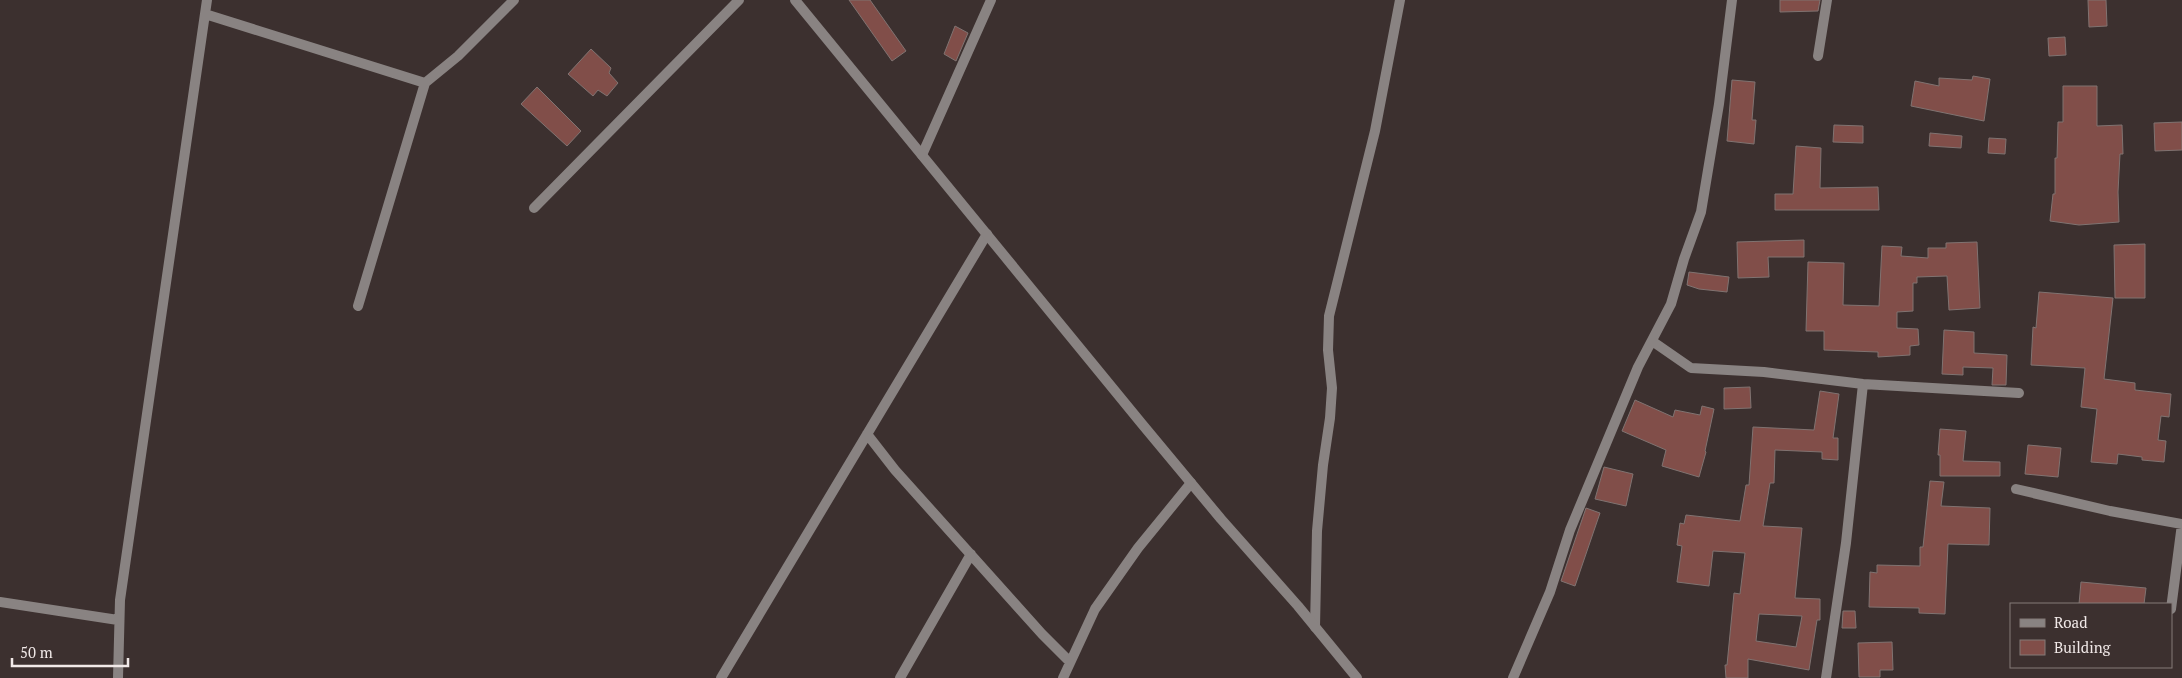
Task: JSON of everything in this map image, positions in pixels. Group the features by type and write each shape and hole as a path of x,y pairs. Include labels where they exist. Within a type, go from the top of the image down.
{"street":[{"path":"118,678 118,620 207,0"},
{"path":"358,306 425,83 458,56 514,0"},
{"path":"534,208 740,0"},
{"path":"795,0 1191,483 1357,678"},
{"path":"922,155 991,0"},
{"path":"1315,627 1316,531 1331,396 1328,350 1329,316 1376,131 1400,0"},
{"path":"1513,678 1550,592 1570,530 1638,367 1671,304 1684,259 1701,212 1719,104 1732,0"},
{"path":"1818,56 1827,0"},
{"path":"205,14 425,83"},
{"path":"721,678 987,234"},
{"path":"1652,341 1691,368 1764,372 1863,384 2019,394"},
{"path":"1826,678 1846,543 1863,384"},
{"path":"867,434 895,470 1070,662"},
{"path":"1063,678 1095,609 1138,548 1191,483"},
{"path":"2016,489 2110,511 2182,524 2172,603"},
{"path":"900,678 971,554"},
{"path":"0,602 118,620"}],"building":[{"path":"849,0 870,0 906,51 892,61"},
{"path":"1780,0 1820,0 1818,11 1780,12"},
{"path":"2088,0 2106,0 2107,26 2089,27"},
{"path":"955,26 968,33 956,61 944,54"},
{"path":"2065,37 2066,55 2049,56 2048,38"},
{"path":"591,49 611,68 609,73 618,83 607,96 598,90 593,96 568,74"},
{"path":"1973,76 1990,79 1984,121 1911,106 1915,81 1939,86 1939,78 1972,80"},
{"path":"1732,80 1755,82 1752,120 1756,120 1754,144 1727,141"},
{"path":"2063,86 2097,86 2097,126 2122,125 2123,154 2120,154 2118,192 2119,222 2079,225 2050,221 2053,194 2055,194 2058,122 2063,122"},
{"path":"537,87 581,131 567,146 521,104"},
{"path":"2182,122 2182,150 2155,151 2154,123"},
{"path":"1834,125 1863,126 1863,143 1833,142"},
{"path":"1930,133 1962,136 1961,148 1929,146"},
{"path":"1989,138 2006,139 2005,154 1988,153"},
{"path":"1796,146 1821,148 1820,188 1878,187 1879,210 1775,210 1775,194 1793,194"},
{"path":"1804,240 1804,257 1768,257 1769,277 1738,278 1737,242"},
{"path":"1977,242 1980,308 1949,310 1947,276 1917,277 1917,283 1913,283 1913,311 1897,312 1897,328 1918,329 1919,345 1910,346 1910,355 1878,357 1878,352 1824,350 1824,331 1806,331 1808,262 1844,263 1843,305 1879,306 1882,246 1902,247 1901,256 1928,258 1928,248 1946,248 1946,243"},
{"path":"2145,244 2145,298 2115,298 2114,245"},
{"path":"1689,272 1729,277 1727,292 1699,289 1687,285"},
{"path":"2039,292 2113,298 2104,379 2135,383 2135,390 2171,394 2169,417 2161,416 2158,440 2166,441 2164,462 2142,460 2142,457 2118,454 2117,464 2091,462 2097,409 2081,407 2085,368 2031,365 2033,327 2036,328"},
{"path":"1944,330 1974,332 1974,353 2007,355 2006,385 1992,385 1993,368 1963,367 1963,375 1942,374"},
{"path":"1750,387 1751,408 1724,409 1724,388"},
{"path":"1820,391 1839,394 1833,438 1838,438 1838,460 1822,459 1822,452 1775,450 1774,483 1770,483 1763,526 1802,528 1795,598 1820,599 1820,620 1817,620 1809,670 1748,659 1748,678 1726,678 1725,665 1727,665 1734,593 1740,594 1745,553 1713,551 1709,586 1677,582 1682,546 1677,545 1680,523 1684,524 1686,515 1740,521 1746,485 1749,485 1753,427 1814,430","holes":["1759,614 1802,616 1796,647 1756,641"]},
{"path":"1635,400 1673,417 1675,410 1700,415 1702,406 1714,409 1699,477 1662,466 1666,450 1622,431"},
{"path":"1940,429 1966,431 1963,461 2000,462 2000,476 1940,476 1940,455 1938,455"},
{"path":"2028,445 2061,448 2058,477 2025,474"},
{"path":"1604,467 1633,474 1626,506 1595,499"},
{"path":"1930,481 1944,482 1941,506 1990,508 1989,545 1948,544 1945,614 1919,613 1919,608 1869,607 1870,572 1877,573 1877,565 1920,566 1920,547 1923,547"},
{"path":"1586,508 1600,513 1575,586 1561,581"},
{"path":"2081,582 2146,588 2144,603 2079,603"},
{"path":"1843,611 1855,611 1856,628 1842,628"},
{"path":"1892,642 1893,670 1880,670 1880,677 1859,677 1858,643"}]}
